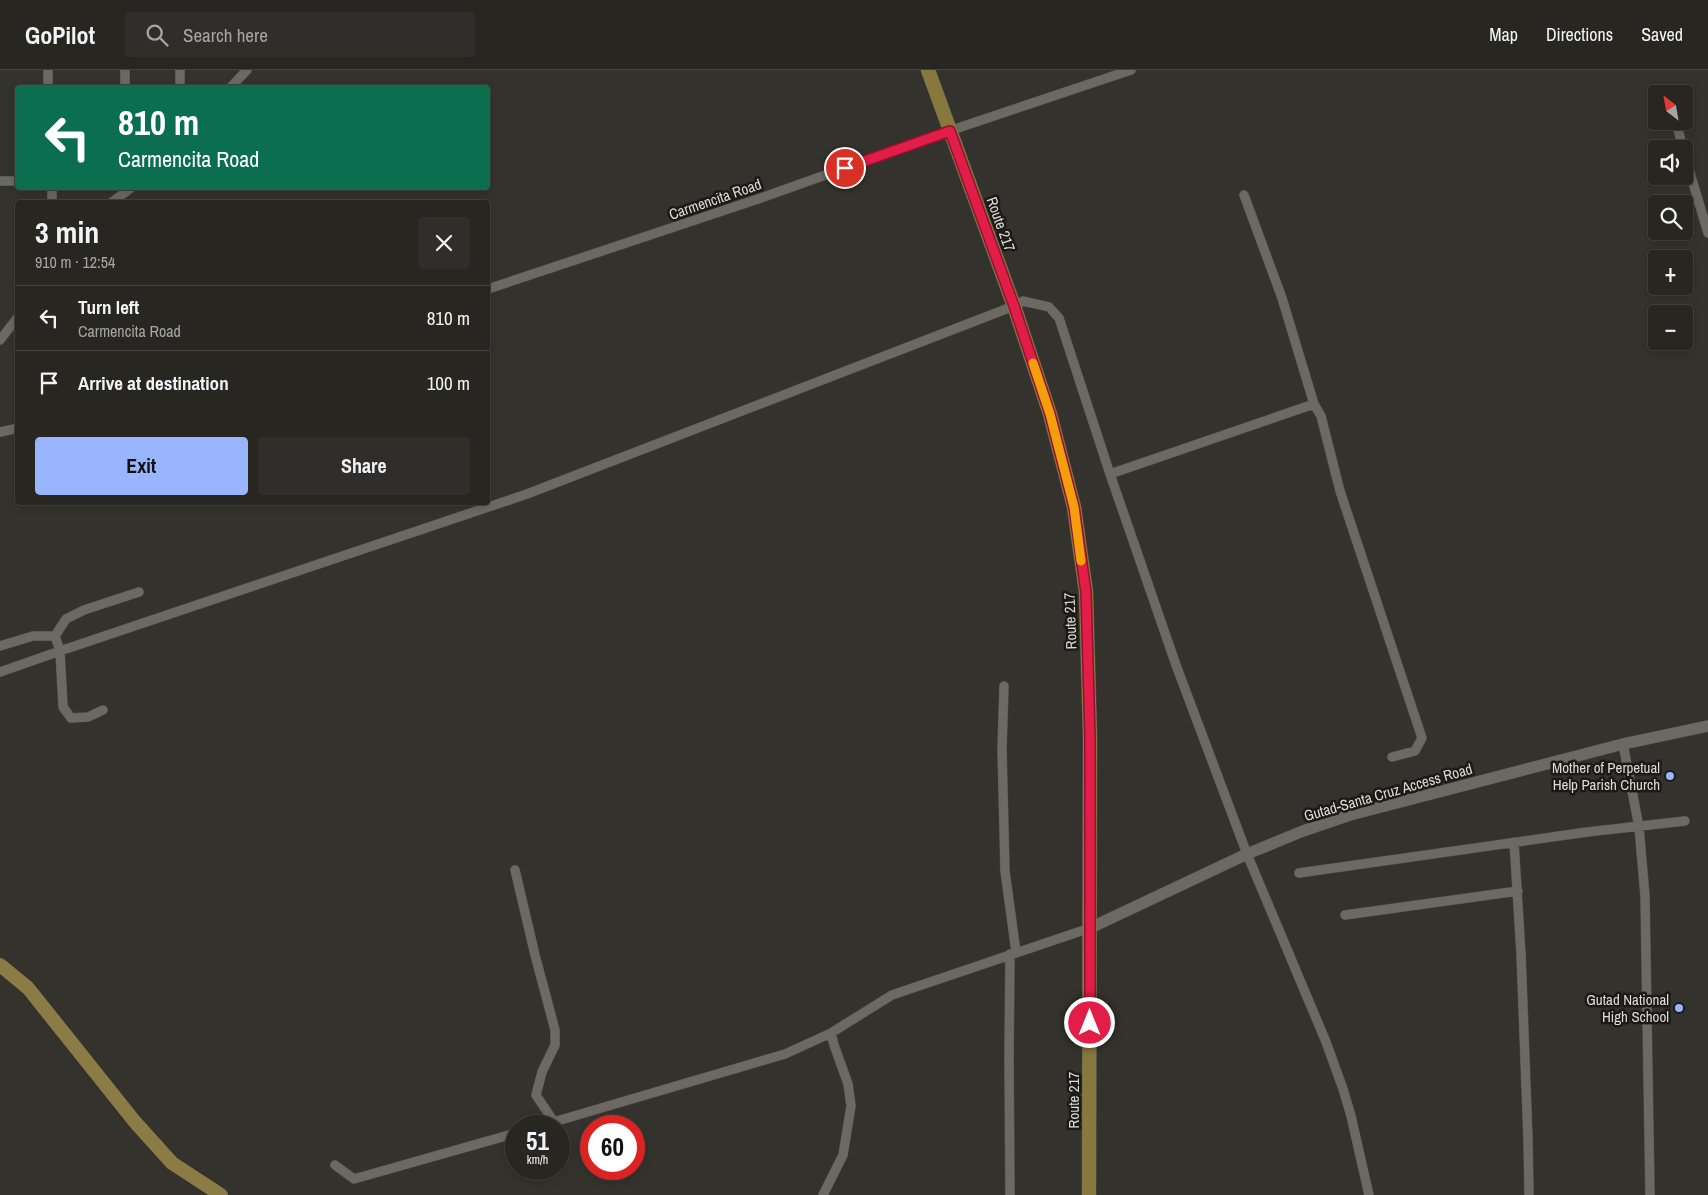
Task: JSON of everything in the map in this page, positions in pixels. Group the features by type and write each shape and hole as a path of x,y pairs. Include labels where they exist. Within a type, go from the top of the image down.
{"main road":[{"name":"Route 217","path":"928,70 1014,306 1050,414 1074,507 1086,592 1090,737 1089,1195"},
{"name":"Gutad-Santa Cruz Access Road","path":"1090,928 1247,854 1303,831 1350,815 1623,744 1708,726"}],"street":[{"path":"48,70 48,85"},
{"path":"125,70 125,85"},
{"path":"180,70 180,85"},
{"path":"233,85 247,70"},
{"name":"Carmencita Road","path":"490,288 758,199 1129,70"},
{"path":"0,181 15,181"},
{"path":"1693,182 1708,233"},
{"path":"115,200 128,190"},
{"path":"1244,195 1282,298 1314,404 1321,416 1340,491 1422,738 1415,751 1392,757"},
{"path":"0,672 527,494 1024,301 1049,307 1059,318 1110,474 1176,665 1247,854 1326,1042 1351,1116 1368,1195"},
{"path":"0,340 15,321"},
{"path":"1110,474 1314,404"},
{"path":"0,432 15,429"},
{"path":"55,636 66,619 84,610 138,592"},
{"path":"0,646 33,636 55,636"},
{"path":"55,636 60,651 63,707 71,718 88,717 103,710"},
{"path":"1004,686 1002,749 1006,871 1013,953 1009,1057 1010,1195"},
{"path":"1623,744 1639,827 1645,896 1650,1195"},
{"path":"1299,873 1587,832 1685,821"},
{"path":"1514,842 1518,891 1529,1195"},
{"path":"516,870 535,955 556,1030 555,1045 542,1072 536,1095 549,1115"},
{"path":"1345,915 1518,891"},
{"path":"570,1117 785,1054 831,1033 892,995 1090,928"},
{"path":"823,1195 843,1155 851,1106 848,1084 831,1033"},
{"path":"335,1165 354,1179 505,1136"}],"waterway":[{"path":"0,965 28,988 135,1122 172,1163 221,1195"}],"slow traffic":[{"path":"1033,363 1050,414 1074,507 1081,561"}],"place":[{"name":"Mother of Perpetual Help Parish Church","path":"1670,776"},
{"name":"Gutad National High School","path":"1679,1008"}],"route":[{"path":"845,168 950,131 1014,306 1050,414 1074,507 1086,592 1090,737 1090,1023"}]}
